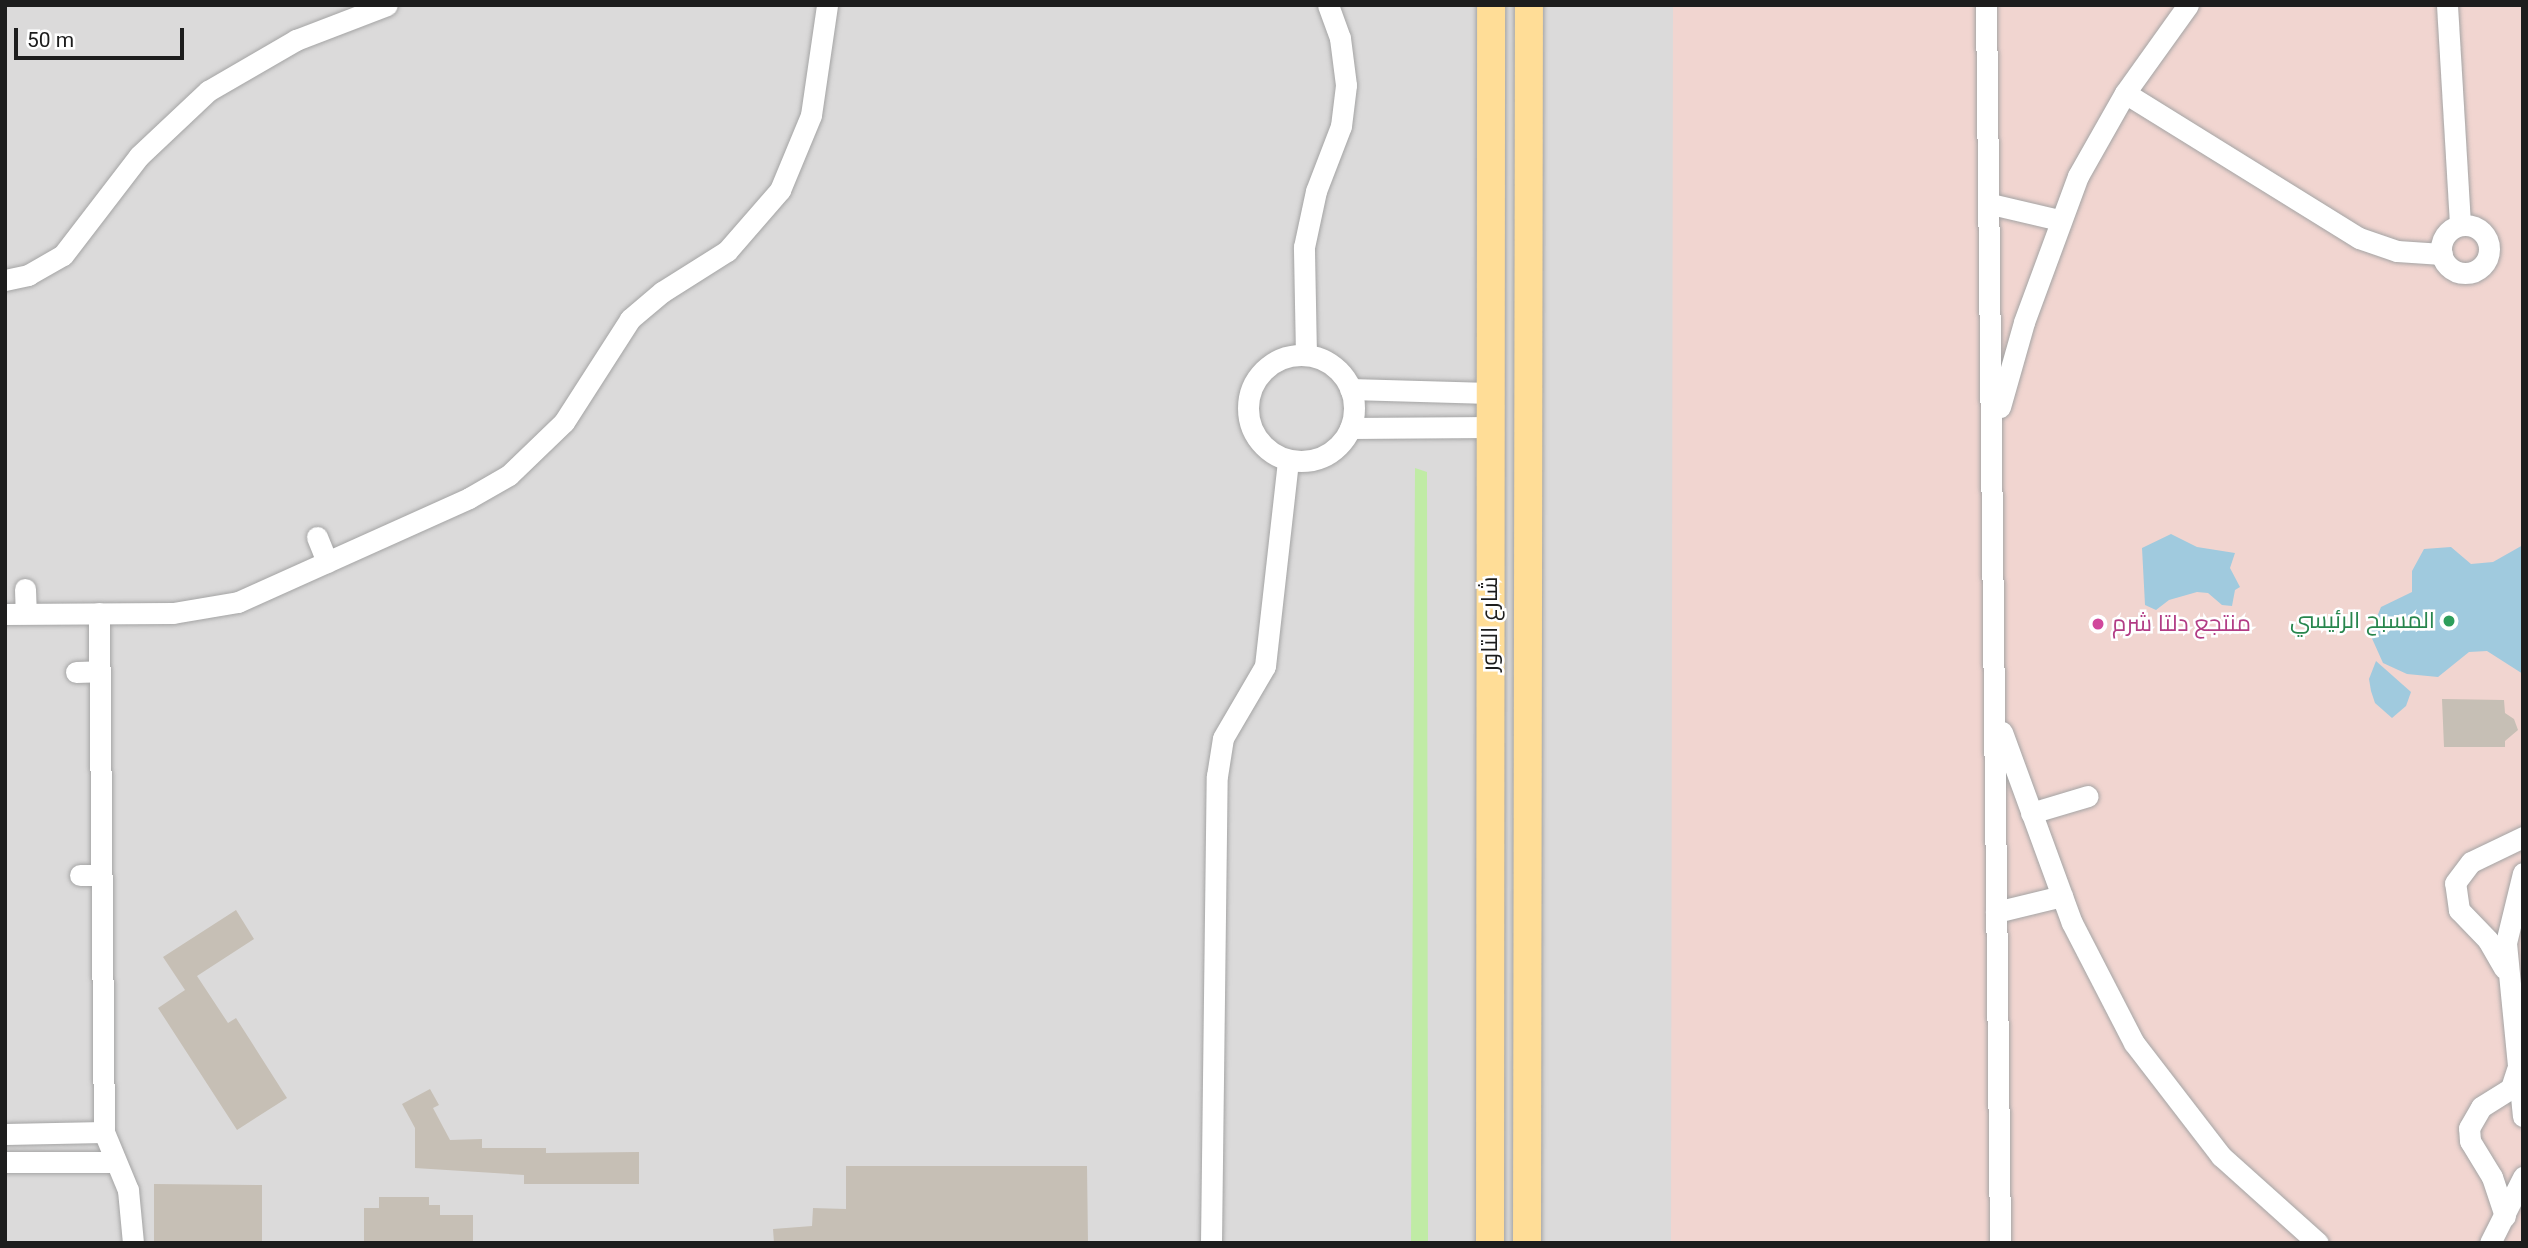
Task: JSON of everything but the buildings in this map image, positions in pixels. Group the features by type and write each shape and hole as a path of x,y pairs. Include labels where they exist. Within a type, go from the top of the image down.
{"main road":[{"name":"شارع التاور","path":"1490,1243 1491,5"},
{"name":"شارع التاور","path":"1527,1243 1529,5"},
{"path":"1491,71 1529,74"}],"street":[{"path":"5,280 28,275 63,255 136,175 173,120 247,65 328,26 387,5"},
{"path":"25,589 15,613 215,608 327,562 469,498 529,459 564,422 630,319 662,292 705,268 747,233 780,190 803,141 817,89 827,5"},
{"path":"1306,355 1304,247 1316,191 1340,126 1346,85 1340,38 1328,5"},
{"path":"1986,5 1991,204 2000,1243"},
{"path":"1993,430 2059,220 2125,93 2188,5"},
{"path":"2447,5 2460,225"},
{"path":"2125,93 2359,238 2397,251 2442,254"},
{"path":"1991,204 2059,220"},
{"path":"2460,225 2478,229 2485,236 2489,254 2485,262 2470,273 2460,273 2445,262 2442,254 2445,236 2460,225"},
{"path":"1306,355 1333,366 1350,390 1350,428 1342,441 1320,457 1288,460 1272,453 1255,433 1247,408 1250,390 1272,363 1306,355"},
{"path":"1350,390 1490,393"},
{"path":"1350,428 1490,427"},
{"path":"1211,1243 1217,776 1223,738 1265,666 1288,460"},
{"path":"317,537 327,562"},
{"path":"99,613 104,1132 114,1162 128,1190 133,1243"},
{"path":"76,672 100,671"},
{"path":"1996,717 2062,896 2111,1004 2159,1080 2221,1156 2306,1239"},
{"path":"2031,813 2088,796"},
{"path":"2507,973 2488,940 2459,910 2455,883 2471,862 2523,837"},
{"path":"2523,873 2506,943 2523,1116"},
{"path":"80,875 101,875"},
{"path":"1996,912 2062,896"},
{"path":"2505,1216 2492,1177 2470,1141 2469,1128 2481,1107 2511,1088 2518,1069"},
{"path":"5,1134 104,1132"},
{"path":"5,1162 114,1162"},
{"path":"2490,1243 2523,1177"}],"shaded area":[{"path":"5,5 2523,5 2523,1243 5,1243"},
{"name":"منتجع دلتا شرم","path":"1673,5 2523,5 2523,1243 1671,1243"}],"green space":[{"path":"1415,468 1427,472 1428,1243 1411,1243"}],"water":[{"path":"2171,534 2197,547 2235,553 2230,568 2240,587 2235,590 2232,606 2222,605 2208,593 2197,592 2169,600 2156,610 2145,605 2142,548"},
{"name":"المسبح الرئيسي","path":"2523,545 2523,674 2487,651 2469,652 2438,677 2407,674 2383,663 2370,634 2381,607 2412,592 2412,571 2424,549 2451,547 2471,564 2493,562"},
{"path":"2376,661 2411,692 2406,706 2392,718 2375,703 2371,691 2369,679"}],"place":[{"name":"المسبح الرئيسي","path":"2449,621"},
{"name":"منتجع دلتا شرم","path":"2098,624"}]}
